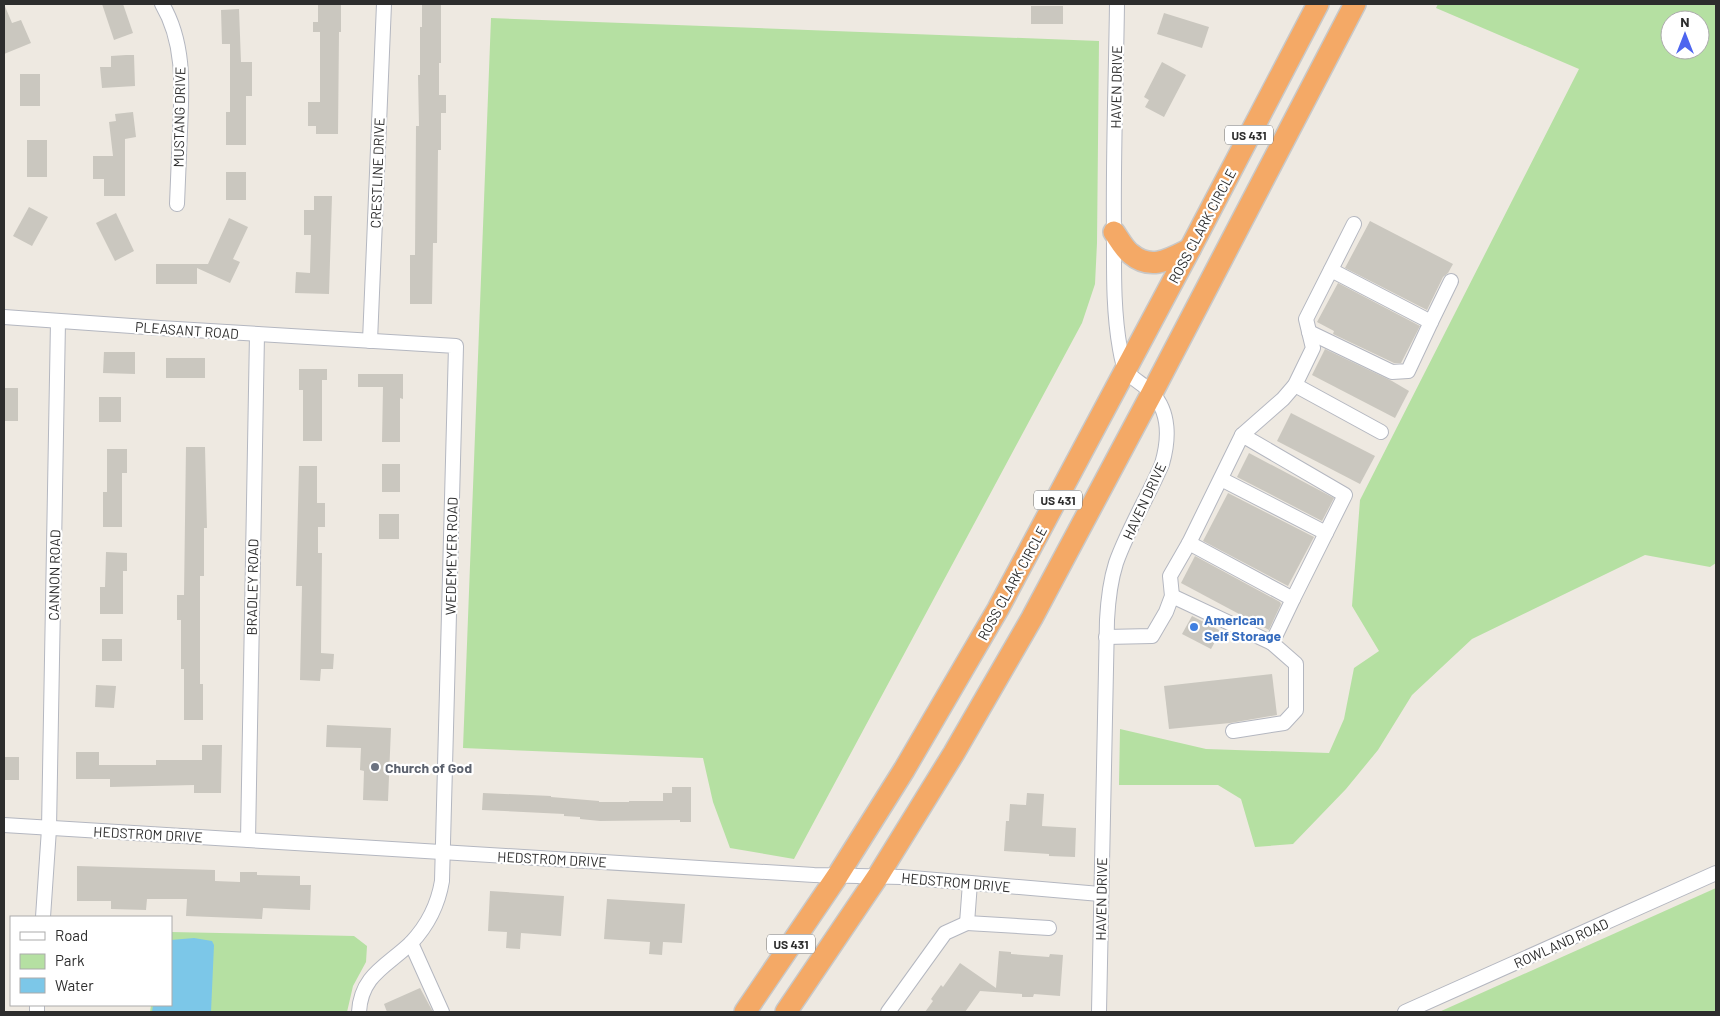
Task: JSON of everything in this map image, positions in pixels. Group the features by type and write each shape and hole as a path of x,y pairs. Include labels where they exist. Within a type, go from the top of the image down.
{"highway":[{"name":"ROSS CLARK CIRCLE","path":"745,1012 838,875 919,747 998,609 1318,4"},
{"name":"US 431","path":"786,1012 878,876 954,753 1032,618 1355,4"},
{"path":"1114,232 1131,255 1148,263 1163,262 1190,249"}],"street":[{"name":"MUSTANG DRIVE","path":"162,4 169,17 179,49 182,82 177,204"},
{"name":"CRESTLINE DRIVE","path":"370,341 384,4"},
{"name":"HAVEN DRIVE","path":"1098,1012 1106,637 1109,594 1116,563 1125,540 1155,481 1166,451 1166,422 1162,409 1152,393 1126,370 1120,350 1116,317 1114,232 1117,4"},
{"path":"1106,637 1152,636 1172,596 1170,576 1189,543 1242,435 1283,399 1295,385 1312,348 1306,318 1354,224"},
{"path":"1331,270 1431,322"},
{"path":"1309,332 1392,372 1408,371 1451,281"},
{"name":"PLEASANT ROAD","path":"4,317 370,341"},
{"name":"CANNON ROAD","path":"42,916 49,829 58,321"},
{"name":"BRADLEY ROAD","path":"248,840 257,334"},
{"name":"WEDEMEYER ROAD","path":"370,341 456,346 444,853"},
{"path":"1295,385 1382,432"},
{"path":"1242,435 1345,495 1272,643"},
{"path":"1221,479 1326,533"},
{"path":"1189,543 1293,599"},
{"path":"1172,596 1272,643 1296,664 1296,710 1284,723 1234,732"},
{"name":"HEDSTROM DRIVE","path":"4,825 444,853 838,875 901,876 1100,894"},
{"path":"359,1012 360,998 366,984 411,942 432,914 439,898 444,853"},
{"name":"ROWLAND ROAD","path":"1405,1012 1716,873"},
{"path":"967,923 970,883"},
{"path":"888,1012 945,933 967,923 1049,928"},
{"path":"411,942 442,1012"}],"green space":[{"path":"1438,4 1716,4 1716,563 1710,567 1645,555 1472,639 1412,695 1378,750 1346,789 1293,844 1255,847 1241,799 1218,785 1119,785 1120,729 1206,749 1329,753 1344,719 1354,668 1379,651 1352,606 1360,500 1579,69 1436,8"},
{"path":"491,18 1099,41 1095,284 1082,323 794,859 730,848 713,802 703,758 463,748"},
{"path":"1716,888 1716,1012 1439,1012"},
{"path":"172,932 354,936 367,946 366,962 353,986 347,1012 150,1012 151,1006 172,1006"}],"water":[{"path":"194,938 212,941 214,945 211,1012 152,1012 153,1006 172,1006 172,940"}],"building":[{"path":"4,4 12,23 21,20 31,43 4,54"},
{"path":"102,4 123,4 133,33 114,40"},
{"path":"318,4 341,4 338,134 316,134 316,126 308,126 308,102 320,102 320,32 313,32 313,22 318,22"},
{"path":"422,4 441,4 439,95 446,95 446,113 441,113 441,150 438,150 437,243 433,243 432,304 410,304 410,255 415,255 416,126 419,126 418,75 420,75"},
{"path":"1031,6 1063,6 1063,24 1031,24"},
{"path":"239,9 241,62 252,62 252,96 246,96 246,145 226,145 226,112 230,112 230,44 222,44 221,10"},
{"path":"1164,13 1209,27 1202,48 1157,34"},
{"path":"134,55 135,86 102,88 100,67 111,67 111,56"},
{"path":"1162,62 1186,75 1164,117 1145,107 1149,100 1144,97"},
{"path":"20,74 40,74 40,106 20,106"},
{"path":"133,112 136,137 125,139 125,196 104,196 104,179 93,179 93,156 113,156 109,122 116,121 115,114"},
{"path":"27,140 47,140 47,177 27,177"},
{"path":"226,172 246,172 246,200 226,200"},
{"path":"314,196 332,196 329,294 295,293 296,272 310,273 311,235 304,235 304,210 314,210"},
{"path":"29,207 48,217 32,246 13,236"},
{"path":"116,213 134,251 115,261 96,223"},
{"path":"229,218 248,227 233,259 240,262 230,283 197,268 197,284 156,284 156,264 208,264"},
{"path":"1370,221 1453,264 1448,273 1443,277 1427,310 1345,268"},
{"path":"1338,283 1420,326 1401,363 1394,363 1333,334 1334,331 1317,322"},
{"path":"1325,349 1409,391 1395,418 1312,375"},
{"path":"104,352 135,352 135,374 103,373"},
{"path":"166,358 205,358 205,378 166,378"},
{"path":"299,369 327,369 327,380 322,380 322,441 303,441 303,390 299,390"},
{"path":"358,374 403,374 403,399 400,398 400,442 382,442 383,387 358,387"},
{"path":"4,388 18,388 18,421 4,421"},
{"path":"99,397 121,397 121,422 99,422"},
{"path":"1291,413 1375,456 1360,484 1277,441"},
{"path":"186,447 205,447 207,528 204,528 204,576 200,576 200,684 203,684 203,720 184,720 184,669 181,669 181,620 177,620 177,595 184,595"},
{"path":"107,449 127,449 127,473 122,473 122,527 103,527 103,492 107,492"},
{"path":"1249,453 1334,498 1322,521 1237,477"},
{"path":"382,464 400,464 400,492 382,492"},
{"path":"299,466 317,466 317,503 325,503 325,527 318,527 318,553 322,553 321,653 334,654 333,669 321,669 320,681 300,680 302,586 296,586"},
{"path":"1228,493 1314,537 1288,586 1203,541"},
{"path":"379,514 399,514 399,539 379,539"},
{"path":"106,552 127,553 127,571 123,571 123,614 100,614 100,587 105,587"},
{"path":"1195,556 1280,602 1281,604 1269,630 1181,583"},
{"path":"1192,616 1221,631 1211,649 1182,634"},
{"path":"102,639 122,639 122,661 102,661"},
{"path":"1272,674 1277,715 1230,723 1169,729 1164,686"},
{"path":"96,685 116,686 114,708 95,707"},
{"name":"Church of God","path":"327,725 391,728 388,801 363,800 364,771 360,770 361,748 326,747"},
{"path":"202,745 222,745 221,793 194,793 194,785 110,787 110,779 76,779 76,752 99,752 99,765 156,765 156,760 202,760"},
{"path":"4,757 19,757 19,780 4,780"},
{"path":"672,787 691,787 691,822 680,822 680,820 600,821 564,816 564,814 482,810 483,793 551,796 599,802 663,801 663,793 672,793"},
{"path":"1027,793 1044,794 1042,826 1076,828 1075,857 1004,851 1006,821 1009,821 1010,804 1026,805"},
{"path":"77,866 215,870 215,881 240,882 240,872 257,872 257,875 300,876 300,885 311,885 310,910 263,908 262,919 186,916 187,899 147,899 146,910 111,909 111,901 77,901"},
{"path":"490,891 564,896 561,936 521,933 520,949 506,948 507,932 488,931"},
{"path":"607,899 685,904 682,943 663,942 662,955 649,954 650,942 604,939"},
{"path":"999,951 1011,952 1011,954 1049,957 1050,954 1063,955 1060,996 1034,994 1033,997 1022,997 1022,994 980,991 965,1012 925,1012 941,985 943,987 960,963 996,988"},
{"path":"420,988 433,1012 387,1012 384,1004"}],"place":[{"name":"American Self Storage","path":"1194,627"},
{"name":"Church of God","path":"375,767"}]}
